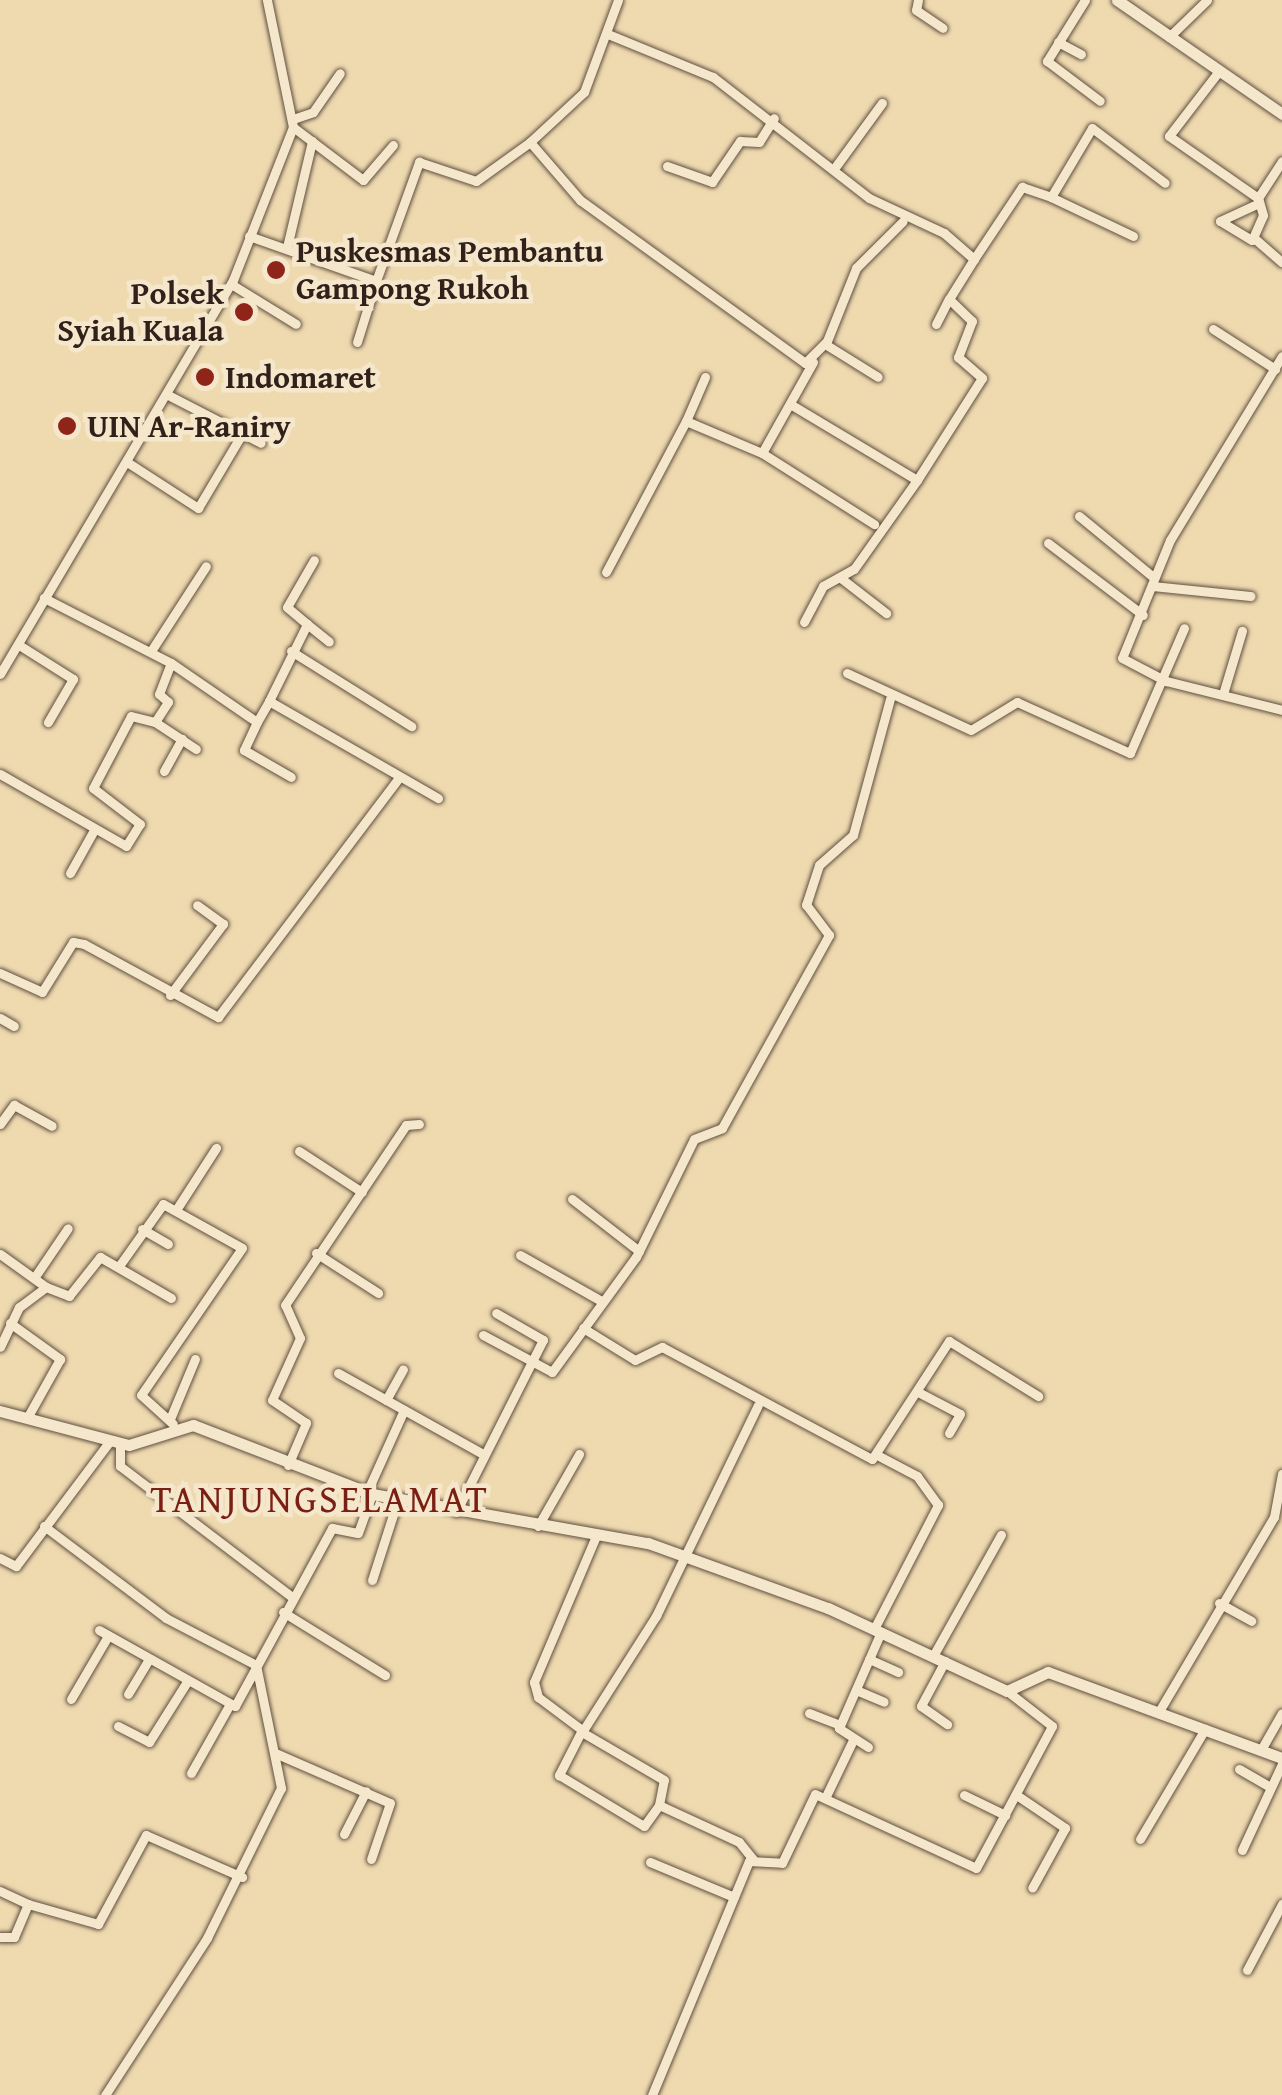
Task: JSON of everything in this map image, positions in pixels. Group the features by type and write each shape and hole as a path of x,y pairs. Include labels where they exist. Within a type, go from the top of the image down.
{"street":[{"path":"0,674 170,396 231,284 293,123 267,0"},
{"path":"356,342 420,162 476,180 530,142 584,92 618,0"},
{"path":"918,0 916,10 942,28"},
{"path":"1084,0 1048,65 1100,101"},
{"path":"1117,0 1282,114"},
{"path":"1168,36 1207,0"},
{"path":"608,34 686,62 774,118 903,221 944,233 974,259"},
{"path":"1058,42 1082,54"},
{"path":"1219,71 1169,136 1258,201"},
{"path":"293,123 313,112 340,73"},
{"path":"836,166 882,103"},
{"path":"667,166 712,182 740,141 762,140 774,118"},
{"path":"293,123 365,180 393,145"},
{"path":"1051,197 1092,128 1166,183"},
{"path":"287,247 312,141"},
{"path":"530,142 580,200 813,362"},
{"path":"1254,238 1258,201 1282,161"},
{"path":"936,324 1022,187 1133,236"},
{"path":"1254,238 1244,242 1220,221 1258,201"},
{"path":"762,453 825,344 856,268 903,221"},
{"path":"248,236 376,281"},
{"path":"1254,238 1282,262"},
{"path":"231,284 296,324"},
{"path":"804,622 823,586 842,579 917,480 982,378 958,356 972,321 950,299"},
{"path":"1213,330 1275,368"},
{"path":"825,344 878,378"},
{"path":"1282,356 1152,581 1122,660 1166,681 1282,710"},
{"path":"606,572 705,377"},
{"path":"170,396 239,439"},
{"path":"790,404 917,480"},
{"path":"686,421 762,453 874,524"},
{"path":"128,462 198,508 244,431 261,443"},
{"path":"1079,516 1152,581 1250,596"},
{"path":"1048,543 1142,614"},
{"path":"314,560 287,607 329,642"},
{"path":"152,652 206,566"},
{"path":"842,579 886,613"},
{"path":"44,598 113,640 152,652 256,722"},
{"path":"291,778 244,750 307,624"},
{"path":"847,674 890,699 975,731 1017,702 1130,753 1166,681 1184,628"},
{"path":"1223,694 1242,632"},
{"path":"18,645 72,680 48,722"},
{"path":"291,650 411,726"},
{"path":"155,722 168,702 158,694 171,664"},
{"path":"483,1336 552,1372 639,1251 694,1139 722,1128 829,935 806,905 819,865 853,835 890,699"},
{"path":"269,701 438,798"},
{"path":"0,774 126,846 141,819 93,788 131,716 155,722 196,749"},
{"path":"164,771 182,740"},
{"path":"0,973 42,992 73,942 218,1017 398,778"},
{"path":"70,873 94,830"},
{"path":"170,995 223,924 196,905"},
{"path":"0,1018 14,1026"},
{"path":"0,1124 14,1105 52,1126"},
{"path":"288,1465 306,1423 272,1396 300,1338 284,1304 410,1120 420,1124"},
{"path":"176,1210 216,1148"},
{"path":"299,1151 362,1192"},
{"path":"572,1199 639,1251"},
{"path":"119,1266 159,1205 176,1210 243,1255 141,1396 172,1422 370,1493 688,1554 878,1630 1008,1691 1052,1726 1018,1796 968,1870 827,1794 815,1794 777,1868 754,1860 739,1842 660,1805"},
{"path":"34,1278 68,1228"},
{"path":"142,1230 168,1244"},
{"path":"316,1253 378,1293"},
{"path":"0,1254 46,1287 69,1296 96,1257 119,1266 170,1298"},
{"path":"520,1255 603,1302"},
{"path":"0,1347 10,1324 46,1287"},
{"path":"456,1512 480,1453 532,1364 542,1338 496,1313"},
{"path":"10,1324 60,1359 27,1418"},
{"path":"583,1328 635,1360 662,1347 758,1405 917,1476 938,1506 878,1630 840,1725"},
{"path":"878,1456 954,1340 1038,1396"},
{"path":"172,1422 195,1359"},
{"path":"386,1400 403,1369"},
{"path":"338,1373 480,1453"},
{"path":"918,1392 960,1414 949,1433"},
{"path":"596,1536 534,1687 582,1732 664,1780 660,1805 644,1826 561,1778 582,1732 688,1554 758,1405"},
{"path":"191,1773 332,1528 358,1532 404,1410"},
{"path":"0,1411 115,1442"},
{"path":"0,1558 16,1566 44,1526 115,1442 172,1422"},
{"path":"115,1442 120,1466 292,1597"},
{"path":"537,1528 579,1454"},
{"path":"1158,1713 1218,1603 1274,1517 1282,1474"},
{"path":"372,1580 398,1500"},
{"path":"44,1526 166,1618 256,1665 276,1753 280,1802 242,1877 105,2095"},
{"path":"947,1724 921,1706 939,1659 1001,1535"},
{"path":"1218,1603 1252,1621"},
{"path":"284,1612 385,1676"},
{"path":"71,1698 103,1633 230,1704"},
{"path":"128,1694 149,1659"},
{"path":"869,1659 898,1672"},
{"path":"1008,1691 1044,1671 1262,1748 1282,1761 1242,1850"},
{"path":"118,1726 149,1742 188,1680"},
{"path":"856,1690 884,1702"},
{"path":"809,1712 840,1725 853,1740 868,1747"},
{"path":"1262,1748 1282,1713"},
{"path":"1140,1839 1205,1729"},
{"path":"827,1794 853,1740"},
{"path":"276,1753 366,1792 394,1812 370,1859"},
{"path":"1239,1769 1270,1787"},
{"path":"344,1834 366,1792"},
{"path":"964,1796 1005,1816"},
{"path":"1018,1796 1065,1828 1032,1888"},
{"path":"0,1891 94,1927 149,1834 242,1877"},
{"path":"652,2095 734,1897 754,1860"},
{"path":"650,1862 734,1897"},
{"path":"0,1937 14,1937 28,1904"},
{"path":"1247,1970 1279,1918 1282,1904"}],"place":[{"name":"Puskesmas Pembantu Gampong Rukoh","path":"276,270"},
{"name":"Polsek Syiah Kuala","path":"244,312"},
{"name":"Indomaret","path":"205,377"},
{"name":"UIN Ar-Raniry","path":"67,426"}],"district":[{"name":"TANJUNGSELAMAT","path":"320,1499"}]}
